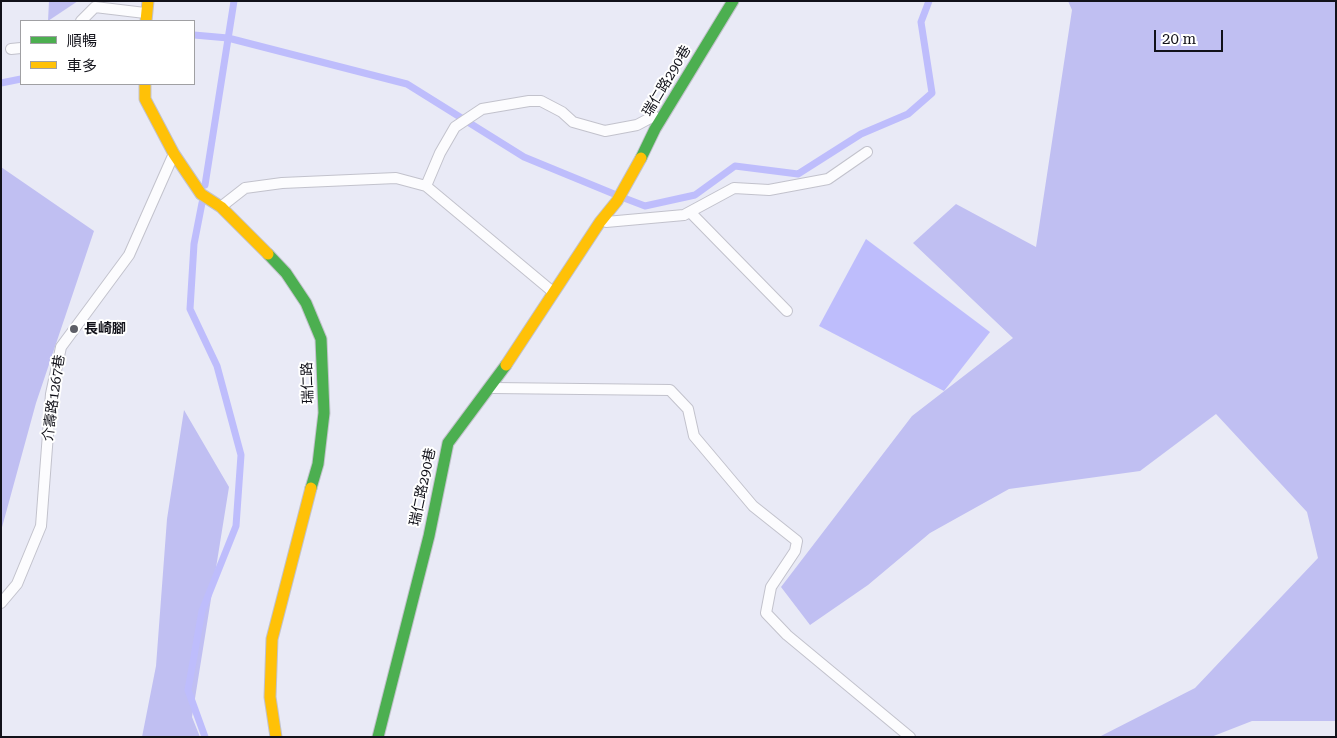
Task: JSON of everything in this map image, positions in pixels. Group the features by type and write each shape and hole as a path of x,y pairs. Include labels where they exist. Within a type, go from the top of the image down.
{"street":[{"name":"瑞仁路290巷","path":"378,737 429,536 448,443 490,388 600,222 617,201 631,179 666,110 733,1"},
{"name":"瑞仁路","path":"145,85 145,99 174,154 201,194 221,207 246,230 286,274 306,303 321,339 324,414 318,464 288,572 272,639 270,697 276,737"}],"lane":[{"path":"82,20 95,8 147,12"},
{"path":"426,186 440,153 455,127 482,109 529,101 541,101 562,112 573,122 605,131 637,125 666,110"},
{"path":"600,222 684,215 734,188 769,190 828,179 867,152"},
{"name":"介壽路1267巷","path":"1,603 17,584 41,526 51,394 60,347 129,255 174,154"},
{"path":"221,207 245,188 282,183 396,178 426,186 554,292"},
{"path":"690,212 787,312"},
{"path":"490,388 670,390 688,409 694,436 753,506 797,541 795,551 771,587 766,613 787,634 910,737"}],"shaded area":[{"path":"49,1 78,1 50,20"},
{"path":"1068,1 1336,1 1336,721 1252,721 1211,737 1099,737 1195,688 1318,558 1307,512 1216,414 1140,471 1009,489 930,533 868,585 810,625 781,587 912,416 1013,338 913,243 956,204 1036,247 1072,10"},
{"path":"1,167 94,231 36,403 1,531"},
{"path":"866,239 990,332 944,391 819,326"},
{"path":"184,410 229,487 192,717 200,737 142,737 156,666 167,519"}],"waterway":[{"path":"205,185 234,1"},
{"path":"624,198 645,206 695,195 735,166 798,174 861,134 908,114 932,93 921,22 929,1"},
{"path":"195,35 228,38 407,84 524,157 614,194"},
{"path":"1,83 20,79"},
{"path":"202,203 194,244 190,309 217,366 241,455 236,526 202,611 188,690 205,737"}],"traffic: fast":[{"path":"641,158 655,129 733,1"},
{"path":"268,254 286,273 306,303 321,339 324,413 318,464 311,488"},
{"path":"378,737 429,536 448,443 506,365"}],"traffic: slow":[{"path":"146,20 148,1"},
{"path":"145,85 145,99 174,154 201,194 221,207 268,254"},
{"path":"506,365 600,222 617,201 641,158"},
{"path":"276,737 270,697 272,639 311,488"}],"place":[{"name":"長崎腳","path":"74,329"}]}
